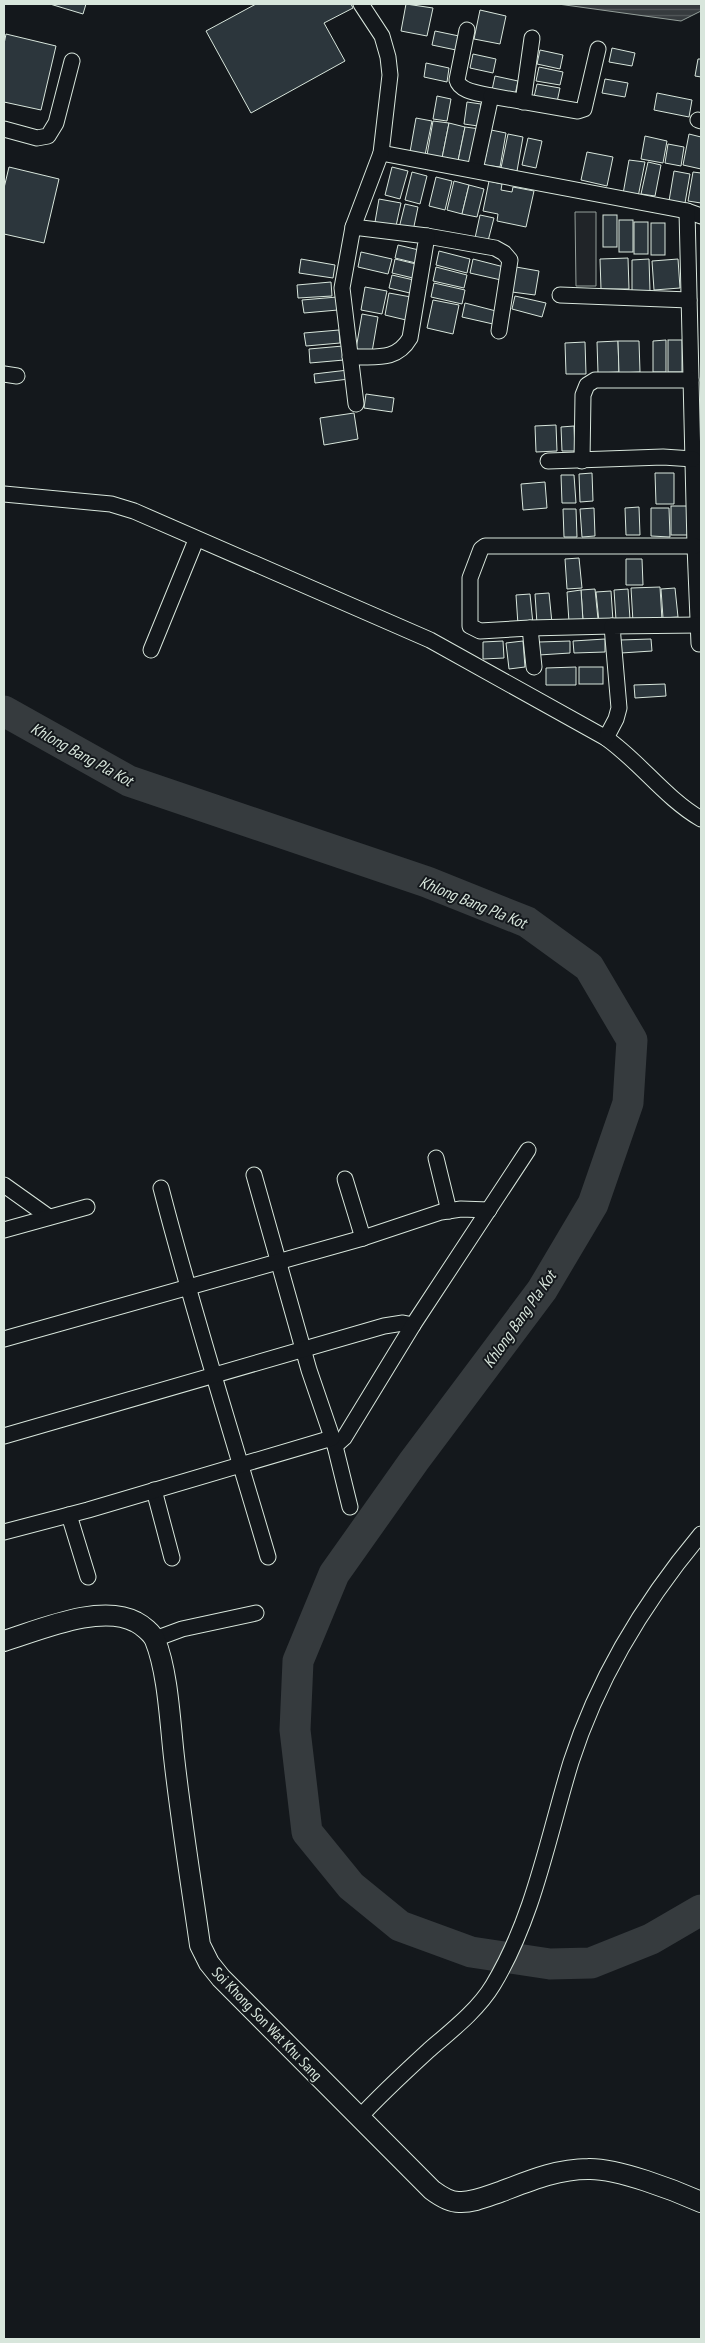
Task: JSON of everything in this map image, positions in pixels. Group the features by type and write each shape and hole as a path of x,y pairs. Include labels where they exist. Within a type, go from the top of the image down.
{"street":[{"path":"356,404 342,288 353,227 381,153 390,75 388,57 382,36 361,4"},
{"path":"467,30 457,80 462,88 491,96 578,111 584,109 598,49"},
{"path":"523,102 532,38"},
{"path":"4,129 37,138 48,136 56,123 72,61"},
{"path":"475,170 491,96"},
{"path":"381,153 694,213 689,300 699,644"},
{"path":"353,227 427,236 495,248 504,253 510,260 499,331"},
{"path":"350,357 393,355 403,349 410,338 427,236"},
{"path":"560,295 689,300"},
{"path":"582,461 583,395 587,385 594,380 691,380"},
{"path":"548,462 663,457 693,459"},
{"path":"4,494 111,504 134,511 196,540 244,558 430,640 606,738 621,748 685,810 701,819"},
{"path":"151,650 196,540"},
{"path":"695,546 485,546 481,549 470,578 470,626 480,631 612,626 699,626"},
{"path":"606,738 616,719 619,708 612,626"},
{"path":"530,628 534,667"},
{"path":"4,1532 69,1515 241,1463 344,1438 413,1325 528,1150"},
{"path":"436,1158 449,1211"},
{"path":"254,1174 278,1261 333,1442 350,1507"},
{"path":"346,1179 363,1238"},
{"path":"4,1185 49,1217"},
{"path":"161,1188 186,1287 214,1374 268,1557"},
{"path":"4,1230 86,1207"},
{"path":"4,1340 363,1238 449,1211 489,1210"},
{"path":"4,1436 384,1326 403,1323 413,1325"},
{"path":"154,1490 172,1558"},
{"path":"69,1515 88,1577"},
{"path":"359,2118 393,2082 454,2028 492,1986 525,1923 572,1760 605,1676 632,1631 701,1534"},
{"path":"4,1641 87,1616 102,1614 120,1616 136,1622 155,1639 182,1629 256,1612"},
{"name":"Soi Khong Son Wat Khu Sang","path":"155,1639 164,1680 180,1811 200,1945 208,1963 248,2007 432,2190 444,2198 460,2202 480,2199 559,2171 590,2169 608,2171 674,2190 701,2202"}],"shaded area":[{"path":"558,4 701,4 701,11 681,21"},
{"path":"575,212 596,212 596,286 576,286"}],"building":[{"path":"50,4 86,4 83,14"},
{"path":"256,4 351,4 353,8 324,23 345,61 251,113 206,31"},
{"path":"406,4 433,8 427,36 401,31"},
{"path":"480,10 506,16 500,44 474,39"},
{"path":"435,31 459,36 456,50 432,45"},
{"path":"6,34 56,46 41,110 4,102 4,44"},
{"path":"612,48 635,53 632,66 609,62"},
{"path":"540,50 563,55 560,69 537,64"},
{"path":"473,54 496,59 493,73 470,68"},
{"path":"698,59 701,59 701,77 695,76"},
{"path":"426,63 449,68 447,82 424,77"},
{"path":"539,67 563,72 560,85 536,81"},
{"path":"495,76 518,81 515,95 492,90"},
{"path":"605,79 628,83 625,97 602,93"},
{"path":"537,84 560,88 557,102 534,97"},
{"path":"657,93 692,100 689,117 654,110"},
{"path":"437,96 451,99 447,121 433,119"},
{"path":"467,102 481,104 478,126 464,124"},
{"path":"416,118 432,121 425,155 410,152"},
{"path":"433,121 449,123 442,158 427,155"},
{"path":"449,123 465,127 458,161 442,158"},
{"path":"465,127 480,129 474,164 458,161"},
{"path":"491,130 506,133 500,167 484,165"},
{"path":"508,134 523,137 517,171 501,168"},
{"path":"689,134 701,137 701,169 683,165"},
{"path":"645,136 667,141 663,163 641,159"},
{"path":"528,138 542,141 536,168 522,165"},
{"path":"668,144 684,147 681,166 665,163"},
{"path":"587,152 613,157 607,186 581,180"},
{"path":"629,160 645,162 638,197 623,194"},
{"path":"648,162 661,165 655,196 641,194"},
{"path":"9,167 59,179 44,243 4,234 4,188"},
{"path":"392,167 408,171 400,199 385,195"},
{"path":"674,171 690,174 685,203 669,201"},
{"path":"412,172 427,176 420,204 405,200"},
{"path":"693,172 701,173 701,203 688,201"},
{"path":"436,177 452,181 445,210 429,206"},
{"path":"454,181 469,185 462,214 447,210"},
{"path":"489,181 502,184 501,190 512,192 513,187 534,191 526,227 497,221 498,214 483,211"},
{"path":"469,185 484,189 477,217 462,214"},
{"path":"379,199 401,203 396,226 375,222"},
{"path":"405,204 418,207 413,231 399,228"},
{"path":"480,215 494,218 488,241 475,238"},
{"path":"603,215 617,215 617,247 603,247"},
{"path":"619,220 633,220 633,252 619,252"},
{"path":"634,222 648,222 648,254 634,254"},
{"path":"651,223 665,223 665,255 651,255"},
{"path":"398,245 423,251 420,264 395,258"},
{"path":"439,251 470,259 467,273 436,265"},
{"path":"361,252 392,259 388,274 358,267"},
{"path":"628,258 629,289 601,289 600,259"},
{"path":"301,259 335,265 333,278 299,273"},
{"path":"395,259 420,265 417,279 392,273"},
{"path":"473,259 504,267 501,280 470,273"},
{"path":"649,259 650,291 632,292 632,260"},
{"path":"678,259 680,288 654,290 652,261"},
{"path":"436,267 467,275 464,288 433,281"},
{"path":"516,267 539,271 535,295 512,292"},
{"path":"392,275 418,281 414,294 389,288"},
{"path":"331,282 332,296 298,298 297,285"},
{"path":"434,283 465,290 462,304 431,297"},
{"path":"365,287 387,291 382,314 361,310"},
{"path":"389,293 411,297 406,320 385,315"},
{"path":"515,296 546,303 542,317 512,309"},
{"path":"337,297 338,310 304,313 302,300"},
{"path":"433,300 459,305 453,334 427,328"},
{"path":"465,303 496,311 493,324 462,317"},
{"path":"362,314 378,317 372,352 356,349"},
{"path":"339,330 340,343 306,346 304,333"},
{"path":"666,340 666,372 653,372 653,341"},
{"path":"668,340 682,340 682,372 668,372"},
{"path":"618,341 619,372 598,373 597,342"},
{"path":"618,341 639,341 640,372 619,373"},
{"path":"585,342 586,374 566,374 565,343"},
{"path":"343,346 344,360 310,363 309,349"},
{"path":"348,370 349,379 315,383 314,374"},
{"path":"366,394 394,398 392,412 364,408"},
{"path":"354,413 358,439 324,445 320,418"},
{"path":"556,425 557,451 536,452 535,426"},
{"path":"574,426 575,451 562,451 561,427"},
{"path":"592,473 593,501 580,502 579,474"},
{"path":"655,473 674,473 674,504 656,504"},
{"path":"561,475 574,475 576,503 562,503"},
{"path":"545,482 547,508 523,510 521,484"},
{"path":"671,506 690,506 690,535 671,535"},
{"path":"639,507 640,535 626,535 625,508"},
{"path":"594,508 595,536 582,537 580,509"},
{"path":"651,508 669,508 670,537 651,536"},
{"path":"563,509 576,509 577,537 564,537"},
{"path":"579,558 582,588 567,589 565,559"},
{"path":"626,559 642,559 643,585 626,585"},
{"path":"660,587 662,620 633,622 631,588"},
{"path":"675,588 678,617 663,618 661,589"},
{"path":"595,589 598,619 583,621 581,590"},
{"path":"628,589 630,619 616,620 614,590"},
{"path":"581,590 583,621 569,622 567,592"},
{"path":"611,591 613,621 599,622 596,592"},
{"path":"549,593 552,623 537,624 535,594"},
{"path":"530,594 533,624 518,625 516,595"},
{"path":"605,639 605,652 574,653 573,641"},
{"path":"651,639 652,651 621,653 620,640"},
{"path":"503,641 504,658 483,659 483,642"},
{"path":"523,641 525,667 509,669 506,643"},
{"path":"570,641 570,653 539,655 539,642"},
{"path":"576,667 576,685 546,685 546,668"},
{"path":"579,667 603,667 603,684 579,684"},
{"path":"665,684 666,696 635,698 634,685"}],"waterway":[{"name":"Khlong Bang Pla Kot","path":"4,711 129,781 427,882 527,922 589,967 632,1040 628,1103 593,1204 542,1290 414,1461 334,1574 298,1661 295,1730 307,1832 351,1886 400,1926 471,1952 550,1964 591,1963 651,1939 701,1910"}]}
